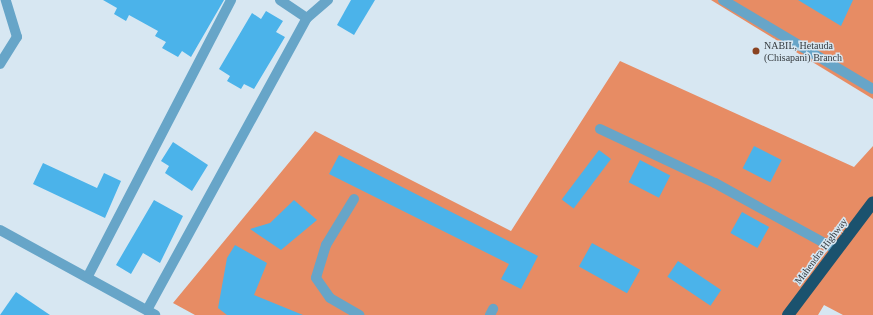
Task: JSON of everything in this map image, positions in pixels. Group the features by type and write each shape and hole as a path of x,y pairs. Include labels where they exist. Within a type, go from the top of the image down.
{"highway":[{"name":"Mahendra Highway","path":"788,315 873,202"}],"street":[{"path":"0,64 17,37 6,0"},
{"path":"88,276 231,0"},
{"path":"280,0 306,18"},
{"path":"0,230 88,276 151,313 306,18 328,0"},
{"path":"723,0 873,89"},
{"path":"600,129 715,183 837,250"},
{"path":"354,199 326,245 316,278 330,298 359,315"}],"shaded area":[{"path":"711,0 873,0 873,99"},
{"path":"620,61 854,167 873,146 873,315 843,315 824,305 818,315 195,315 173,303 315,131 511,231"}],"building":[{"path":"103,0 224,0 191,57 182,51 178,57 162,48 166,42 155,36 158,31 129,15 126,21 114,14 117,8"},
{"path":"351,0 375,0 354,35 337,25"},
{"path":"798,0 853,0 841,26"},
{"path":"266,11 283,21 276,32 285,37 254,89 244,84 241,89 227,81 230,76 219,69 252,13 261,19"},
{"path":"173,142 208,165 192,191 165,173 169,166 161,161"},
{"path":"754,146 782,160 770,182 743,168"},
{"path":"599,150 611,159 574,209 562,200"},
{"path":"339,155 538,256 521,289 501,279 509,264 329,174"},
{"path":"640,160 670,175 659,198 629,182"},
{"path":"43,163 97,188 104,173 121,181 105,218 33,184"},
{"path":"154,200 183,216 160,263 143,253 131,274 116,265"},
{"path":"294,200 317,220 281,250 250,229 270,223"},
{"path":"742,212 769,227 757,248 730,233"},
{"path":"592,243 640,270 627,293 579,267"},
{"path":"235,245 267,263 254,295 303,315 227,315 218,308 227,258"},
{"path":"678,261 721,290 710,306 667,277"},
{"path":"16,292 50,315 0,315"}],"place":[{"name":"NABIL, Hetauda (Chisapani) Branch","path":"756,51"}]}
